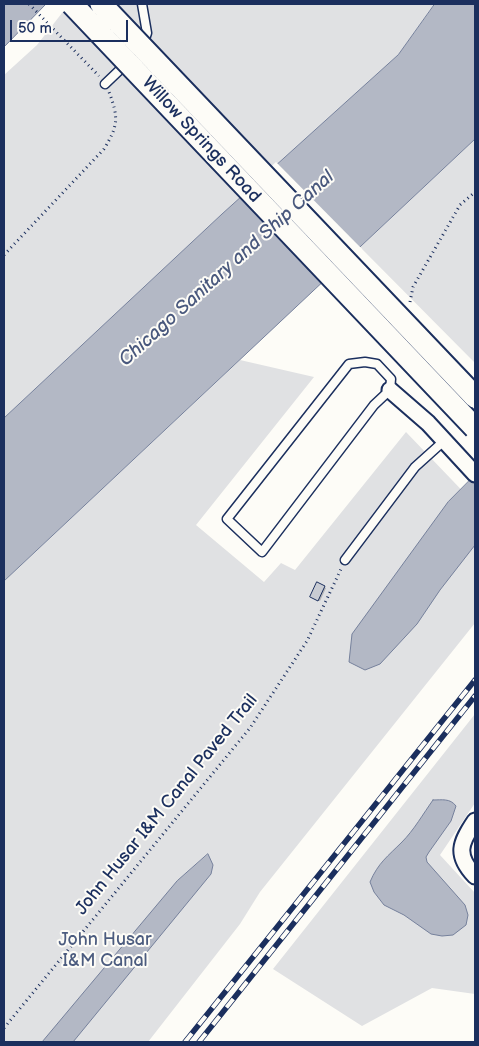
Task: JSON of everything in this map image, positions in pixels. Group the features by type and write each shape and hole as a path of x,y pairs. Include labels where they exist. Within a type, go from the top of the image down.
{"main road":[{"name":"Willow Springs Road","path":"72,4 475,428"},
{"name":"Willow Springs Road","path":"101,4 475,397"}],"street":[{"path":"390,390 445,440 470,468"},
{"path":"475,821 464,838 461,848 462,857 475,876"}],"lane":[{"path":"105,84 116,75 145,43 148,33 142,4"},
{"path":"366,362 377,364 391,379 390,390 374,405 262,552 227,519 350,364 366,362"},
{"path":"345,560 415,466 445,440"}],"path":[{"path":"4,255 104,149 114,133 116,122 115,109 105,84 29,4"},
{"path":"408,306 413,287 460,206 475,192"},
{"name":"John Husar I&M Canal Paved Trail","path":"4,1028 250,728 307,641 345,560"}],"green space":[{"path":"69,4 435,4 398,55 222,214 4,418 4,75 37,45"},
{"path":"475,139 475,363 360,247"},
{"name":"John Husar I&M Canal","path":"240,360 314,377 196,525 264,582 281,563 295,570 406,432 475,504 475,623 260,892 240,924 148,1042 4,1042 4,581"},
{"path":"475,714 475,803 440,855 475,893 475,994 432,988 362,1026 273,969"}],"water":[{"path":"4,4 46,4 4,47"},
{"name":"Chicago Sanitary and Ship Canal","path":"435,4 475,4 475,139 4,581 4,418 222,214 398,55"},
{"path":"475,475 475,545 440,590 417,624 380,664 365,670 349,662 352,634 448,502"},
{"path":"433,800 448,801 456,806 451,821 426,857 427,862 465,905 468,915 466,925 453,935 431,934 404,915 384,905 374,892 370,882 380,865 402,842"},
{"path":"208,854 213,865 211,874 73,1042 42,1042 177,881"}],"pier":[{"path":"276,162 362,249 324,285 239,195"}],"building":[{"path":"317,582 325,586 318,601 310,597"}],"railway":[{"path":"185,1042 475,680"},
{"path":"199,1042 475,696"}]}
